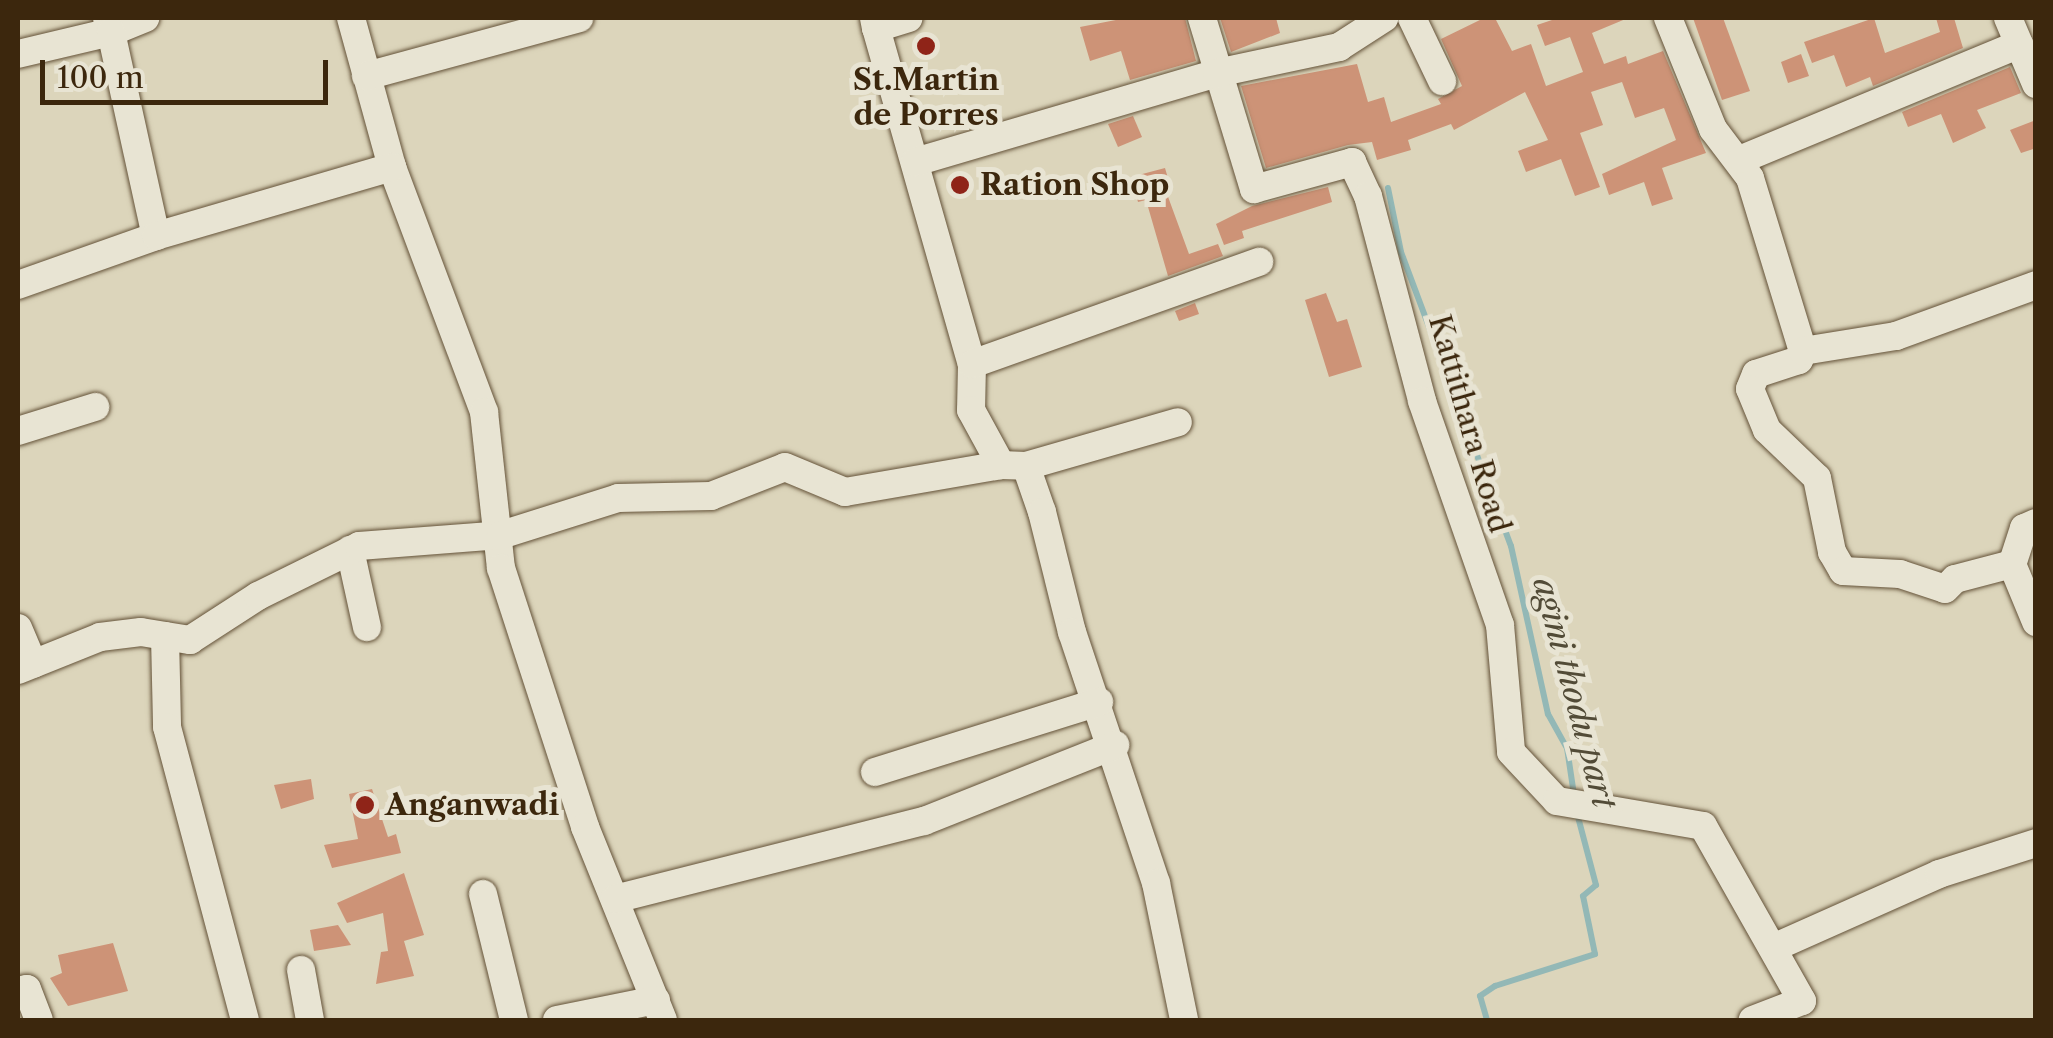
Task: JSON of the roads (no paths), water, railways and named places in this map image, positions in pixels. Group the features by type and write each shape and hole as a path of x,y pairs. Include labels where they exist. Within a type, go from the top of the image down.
{"street":[{"path":"18,54 109,25 145,18"},
{"path":"351,18 392,167 470,366 484,412 502,568 584,827 659,1010 557,1020"},
{"path":"366,76 579,18"},
{"path":"908,18 875,23 972,364 971,410 1014,465 1115,746 1156,883 1184,1020"},
{"name":"Kattithara Road","path":"1202,18 1254,189 1352,162 1368,196 1422,401 1500,625 1511,752 1557,800 1703,826 1773,948"},
{"path":"915,162 1217,73 1339,47 1384,18"},
{"path":"1412,18 1442,80"},
{"path":"1668,18 1713,129 1742,159 1803,351 1799,360 1756,374 1750,388 1767,430 1818,478 1832,552 1843,571 1900,574 1945,588 1955,579 2012,564"},
{"path":"109,25 156,236"},
{"path":"1742,159 2013,30 2036,84"},
{"path":"18,285 156,236 392,167"},
{"path":"972,364 1258,262"},
{"path":"1803,351 1896,336 2036,285"},
{"path":"18,431 95,407"},
{"path":"18,628 25,667 100,637 165,636 190,640 258,596 350,550 501,535 618,498 711,496 766,469 785,467 845,492 1014,465 1178,422"},
{"path":"2036,523 2024,528 2012,564 2036,622"},
{"path":"350,550 367,627"},
{"path":"165,636 167,727 245,1020"},
{"path":"875,772 1098,702"},
{"path":"615,899 924,821 1115,746"},
{"path":"1753,1020 1802,1002 1773,948 1939,874 2036,844"},
{"path":"483,894 514,1020"},
{"path":"301,970 310,1020"},
{"path":"18,990 27,989 39,1020"}],"waterway":[{"name":"agini thodu part","path":"1388,188 1401,252 1511,546 1548,714 1567,748 1574,795"},
{"name":"agini thodu part","path":"1487,1020 1480,996 1495,986 1595,954 1583,896 1596,885 1577,813"}],"place":[{"name":"St.Martin de Porres","path":"926,46"},
{"name":"Ration Shop","path":"960,185"},
{"name":"Anganwadi","path":"365,805"}]}
